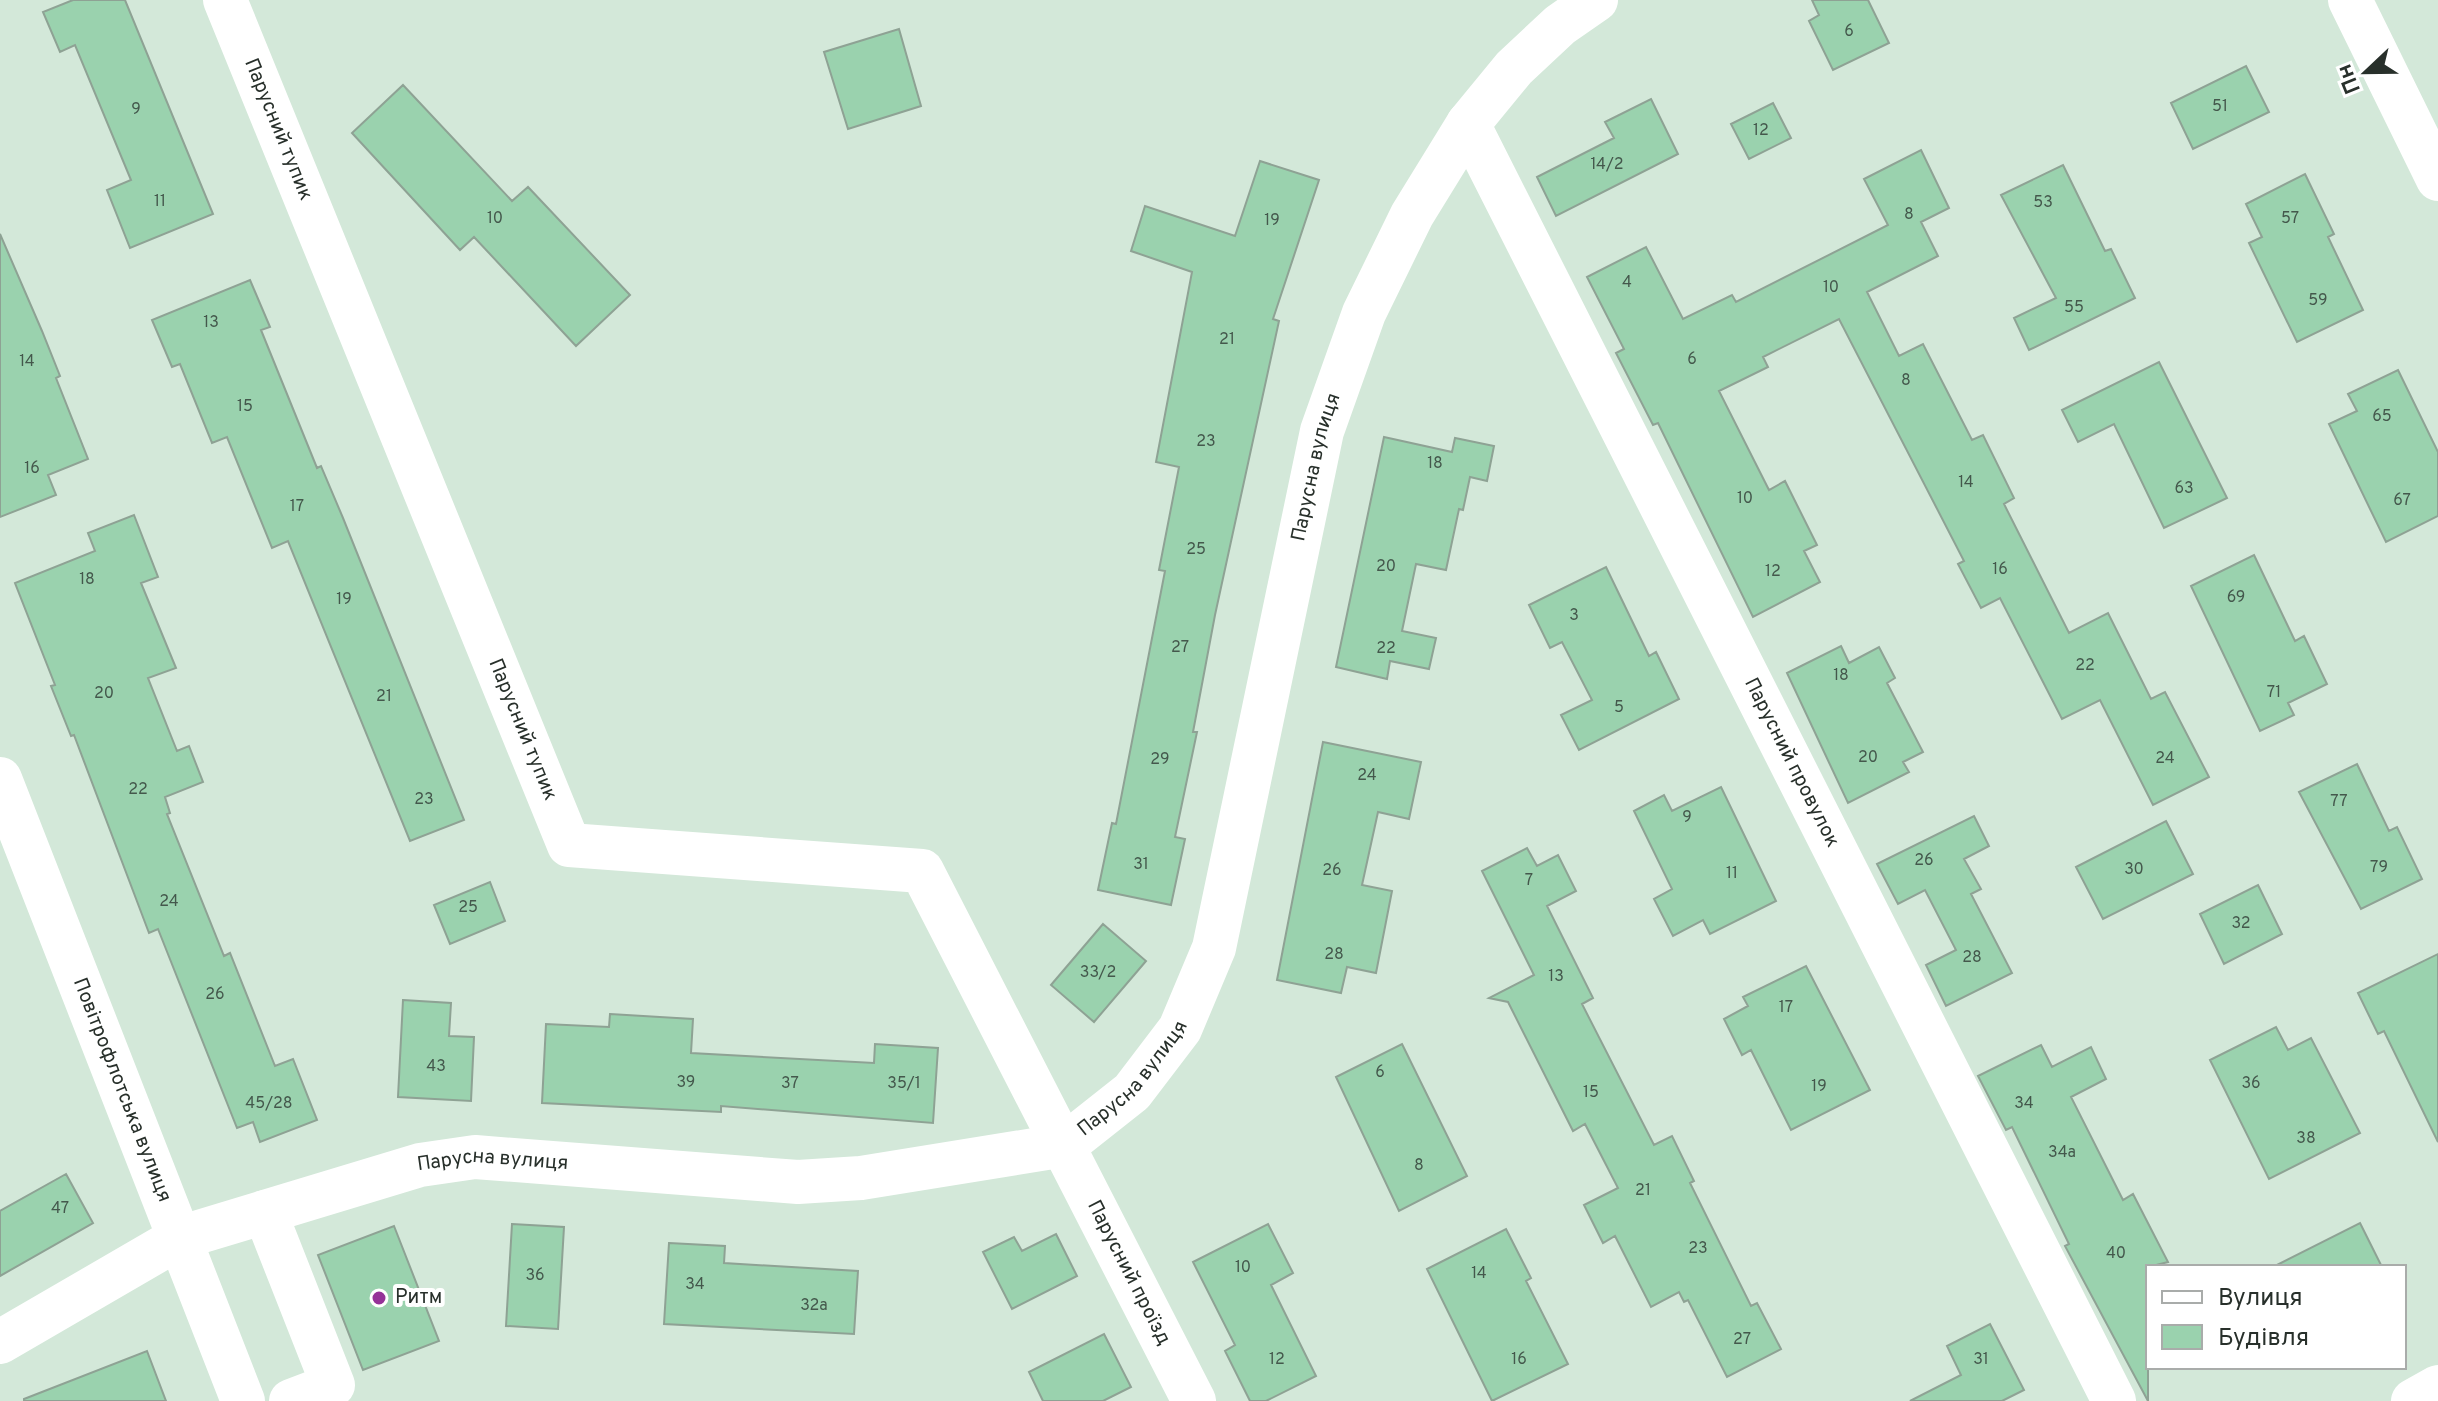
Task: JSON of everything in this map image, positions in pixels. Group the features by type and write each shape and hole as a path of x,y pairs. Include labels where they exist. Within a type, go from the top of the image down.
{"street":[{"name":"Парусний тупик","path":"225,0 569,845 922,871 1065,1145"},
{"name":"Парусна вулиця","path":"0,1342 179,1238 420,1165 475,1157 798,1182 861,1178 1065,1145 1132,1092 1180,1029 1214,948 1322,431 1364,313 1412,215 1468,124 1514,68 1560,25 1596,0"},
{"path":"2350,0 2438,179"},
{"name":"Парусний провулок","path":"1468,124 2114,1401"},
{"name":"Повітрофлотська вулиця","path":"0,779 243,1401"},
{"name":"Парусний проїзд","path":"1065,1145 1194,1401"},
{"path":"265,1212 333,1385 291,1401"},
{"path":"2413,1401 2438,1387"}],"building":[{"path":"73,0 125,0 213,214 130,248 107,190 131,180 75,45 60,52 43,12"},
{"path":"1812,0 1868,0 1889,43 1833,70 1809,21 1819,15"},
{"path":"899,29 921,106 848,129 824,52"},
{"path":"2246,66 2269,112 2193,149 2171,103"},
{"path":"403,85 512,201 528,187 630,295 576,346 474,237 460,250 352,133"},
{"path":"1651,99 1678,154 1556,216 1537,177 1614,138 1605,122"},
{"path":"1773,103 1791,138 1749,159 1731,124"},
{"path":"1921,150 1949,208 1921,222 1938,256 1867,292 1899,356 1923,344 1972,440 1983,435 2014,498 2004,504 2069,633 2108,613 2151,699 2165,692 2209,777 2153,805 2100,700 2062,719 2000,598 1981,608 1958,564 1964,561 1839,319 1763,357 1768,367 1719,391 1769,490 1785,481 1817,545 1804,551 1820,582 1753,617 1658,423 1653,425 1616,353 1624,349 1587,277 1646,247 1683,319 1732,295 1736,302 1888,225 1864,179"},
{"path":"1260,161 1319,180 1273,319 1279,321 1215,615 1193,732 1197,732 1175,837 1185,839 1171,905 1098,890 1112,823 1116,824 1165,571 1159,570 1179,467 1156,462 1192,272 1131,251 1145,206 1235,236"},
{"path":"2063,165 2105,251 2111,249 2135,298 2029,350 2014,318 2056,298 2001,195"},
{"path":"2305,174 2334,234 2328,237 2363,310 2297,342 2249,243 2262,237 2246,204"},
{"path":"0,234 60,376 56,378 88,459 48,475 56,495 0,517"},
{"path":"250,280 270,327 261,330 317,468 321,466 343,518 464,820 410,841 288,541 272,548 227,437 212,443 180,364 172,367 152,320"},
{"path":"2159,362 2227,498 2164,528 2114,424 2078,442 2062,410"},
{"path":"2398,370 2438,452 2438,516 2386,542 2329,424 2357,411 2348,394"},
{"path":"1384,437 1452,452 1455,438 1494,446 1487,481 1470,477 1463,510 1459,509 1446,570 1416,564 1402,631 1436,638 1429,669 1390,661 1387,679 1336,667"},
{"path":"134,515 158,577 141,583 176,668 148,678 177,751 189,746 203,782 165,797 170,813 167,814 224,956 230,953 275,1066 293,1059 317,1120 260,1142 253,1122 237,1128 158,929 149,933 74,735 71,736 51,686 55,685 15,583 95,551 88,533"},
{"path":"2254,555 2295,641 2304,636 2327,684 2288,703 2294,715 2260,731 2191,586"},
{"path":"1606,567 1649,656 1656,652 1679,699 1579,750 1561,715 1592,700 1562,642 1550,648 1529,605"},
{"path":"1841,646 1849,663 1879,647 1895,678 1887,683 1923,752 1903,762 1909,772 1848,803 1787,673"},
{"path":"1323,742 1421,762 1409,819 1378,812 1362,885 1392,891 1376,973 1347,967 1341,993 1277,980"},
{"path":"2357,764 2389,831 2397,827 2422,879 2361,909 2299,792"},
{"path":"1721,787 1776,901 1710,934 1703,920 1673,936 1654,899 1672,889 1634,811 1664,795 1672,811"},
{"path":"1974,816 1989,846 1964,859 1981,889 1971,894 2012,973 1946,1006 1926,965 1956,950 1925,890 1898,904 1877,864"},
{"path":"2166,821 2193,874 2103,919 2076,867"},
{"path":"1527,848 1537,866 1558,855 1576,891 1547,906 1593,998 1582,1004 1654,1145 1672,1136 1694,1181 1690,1183 1751,1306 1757,1303 1781,1349 1727,1377 1688,1300 1684,1302 1679,1292 1651,1307 1615,1236 1603,1243 1584,1205 1618,1188 1585,1124 1573,1131 1508,1002 1489,998 1534,975 1482,871"},
{"path":"490,882 505,921 450,944 434,905"},
{"path":"2258,885 2282,934 2224,964 2200,914"},
{"path":"1103,924 1146,961 1094,1022 1051,985"},
{"path":"2438,954 2438,1142 2384,1031 2378,1034 2358,993"},
{"path":"1806,966 1870,1090 1791,1130 1751,1050 1742,1055 1724,1019 1748,1006 1743,997"},
{"path":"403,1000 451,1003 449,1036 474,1037 471,1101 398,1097"},
{"path":"610,1014 693,1019 691,1053 874,1063 875,1044 938,1048 933,1123 721,1106 721,1112 542,1103 546,1024 609,1027"},
{"path":"2276,1027 2288,1050 2311,1038 2360,1133 2269,1179 2210,1060"},
{"path":"1402,1044 1467,1176 1399,1211 1336,1077"},
{"path":"2041,1045 2052,1067 2091,1047 2106,1079 2071,1097 2123,1200 2133,1194 2168,1262 2146,1265 2148,1401 2065,1246 2069,1244 2012,1127 2006,1130 1978,1076"},
{"path":"66,1174 93,1223 0,1276 0,1211"},
{"path":"2360,1223 2381,1265 2277,1265"},
{"path":"512,1224 564,1227 558,1329 506,1326"},
{"path":"1268,1224 1293,1273 1271,1285 1316,1376 1266,1401 1250,1401 1225,1351 1235,1345 1193,1262"},
{"path":"394,1226 439,1341 363,1370 318,1255"},
{"path":"1506,1229 1531,1278 1526,1281 1568,1364 1492,1401 1427,1269"},
{"path":"1056,1234 1077,1276 1012,1309 983,1252 1014,1237 1022,1251"},
{"path":"669,1243 725,1246 724,1263 858,1271 854,1334 664,1324"},
{"path":"1990,1324 2024,1390 2002,1401 1910,1401 1961,1375 1947,1346"},
{"path":"1104,1334 1131,1387 1103,1401 1043,1401 1029,1372"},
{"path":"147,1351 166,1401 24,1401 24,1399"}],"place":[{"name":"Ритм","path":"379,1298"}]}
